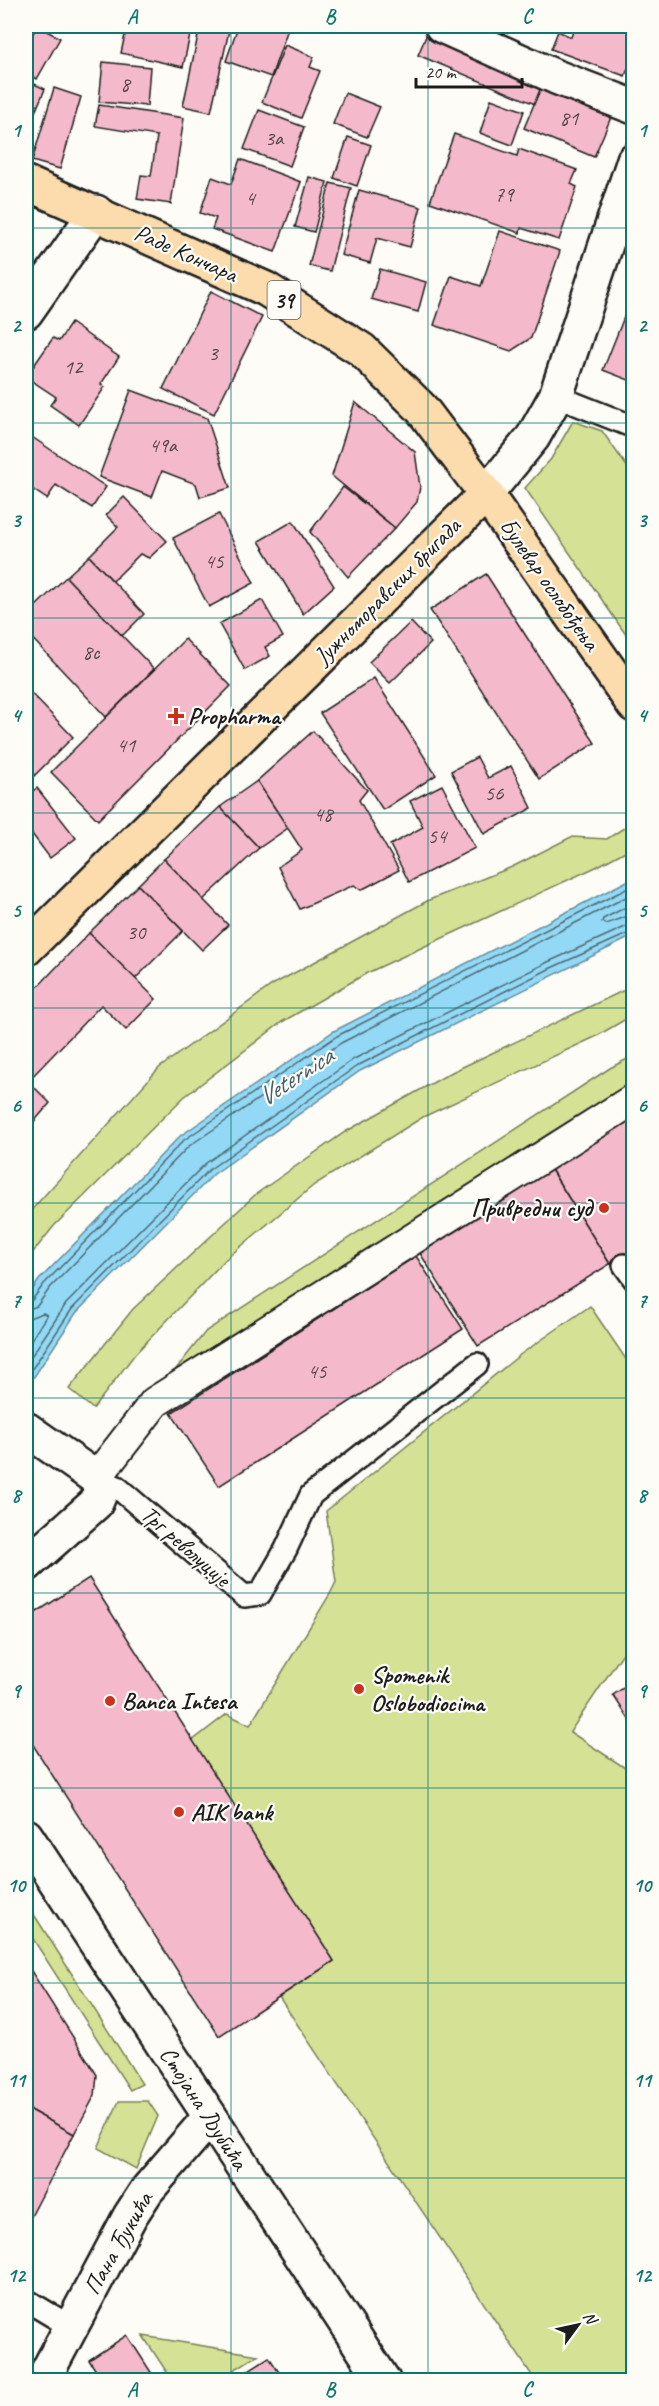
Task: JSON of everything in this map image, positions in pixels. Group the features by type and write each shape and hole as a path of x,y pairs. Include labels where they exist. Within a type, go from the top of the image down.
{"main road":[{"name":"Раде Кончара","path":"26,183 266,289 362,350 421,408 486,494"},
{"name":"Булевар ослобођења","path":"486,494 633,705"},
{"name":"Јужноморавских бригада","path":"26,949 486,494"}],"street":[{"path":"442,26 556,77 633,107"},
{"name":"Јужноморавских бригада","path":"486,494 533,437 556,396 633,160"},
{"path":"26,312 96,212"},
{"path":"26,1565 96,1503 101,1491 96,1478 155,1402 633,1100"},
{"name":"Трг револуције","path":"26,1429 76,1461 96,1478"},
{"name":"Стојана Љубића","path":"26,1836 382,2380"},
{"name":"Пана Ђукића","path":"43,2380 136,2207 210,2117"}],"lane":[{"path":"556,396 633,427"},
{"name":"Трг револуције","path":"96,1478 117,1487 244,1596 260,1594 286,1549 310,1495 477,1364"},
{"path":"26,2300 71,2327"}],"green space":[{"path":"573,421 602,431 633,475 633,645 525,488 551,459"},
{"path":"633,822 633,847 596,867 367,973 282,1022 184,1097 54,1226 26,1261 26,1216 159,1068 272,985 429,900 512,867 571,837 607,839"},
{"path":"633,986 633,1015 595,1037 423,1117 314,1185 226,1259 135,1354 93,1409 69,1389 133,1309 256,1194 345,1132 452,1072"},
{"path":"633,1056 633,1092 154,1397 206,1331 610,1068"},
{"path":"590,1306 634,1371 633,1638 570,1732 633,1773 633,2380 535,2380 279,1997 334,1961 192,1741 227,1714 250,1725 330,1594 336,1582 326,1511 521,1354"},
{"path":"26,1902 142,2084 130,2090 26,1928"},
{"path":"119,2101 148,2101 158,2116 136,2169 98,2148"},
{"path":"143,2336 258,2355 218,2380 172,2380"}],"water":[{"name":"Veternica","path":"633,878 633,936 360,1071 214,1174 76,1313 26,1389 26,1299 39,1280 180,1136 334,1031"}],"building":[{"path":"37,26 60,38 37,79 26,73 26,47"},
{"path":"127,26 192,26 183,67 121,53"},
{"path":"200,26 230,26 211,112 183,106"},
{"path":"238,26 289,26 271,77 226,61"},
{"path":"575,26 634,26 634,54 625,76 551,49 558,31 571,37"},
{"path":"429,29 545,78 535,104 418,55"},
{"path":"285,45 314,57 310,67 320,71 301,118 262,102"},
{"path":"103,62 150,67 147,106 99,102"},
{"path":"545,78 615,108 594,157 524,128"},
{"path":"26,80 45,89 26,133"},
{"path":"54,88 81,97 60,169 32,161"},
{"path":"345,93 380,107 367,137 333,124"},
{"path":"491,99 524,111 512,145 480,133"},
{"path":"99,105 184,118 171,204 137,199 141,175 151,176 157,136 95,126"},
{"path":"259,110 304,127 290,166 244,149"},
{"path":"454,134 517,156 519,149 577,170 571,184 577,187 559,240 521,228 520,233 430,202"},
{"path":"348,137 371,145 357,186 334,178"},
{"path":"240,159 301,182 275,252 212,229 216,218 200,213 212,177 231,184"},
{"path":"309,177 327,182 314,232 295,227"},
{"path":"330,183 351,188 330,271 309,266"},
{"path":"359,190 421,207 410,247 377,238 370,263 341,255"},
{"path":"500,231 560,251 531,338 511,351 434,325 451,276 481,286"},
{"path":"380,269 426,282 418,312 371,299"},
{"path":"211,291 262,317 214,414 163,389"},
{"path":"634,292 634,382 603,370"},
{"path":"71,323 119,357 101,384 105,387 79,425 50,405 56,397 26,377 53,338 59,341"},
{"path":"131,390 207,418 230,488 200,497 196,484 162,471 152,497 99,477"},
{"path":"355,402 415,452 420,487 417,502 395,528 332,476"},
{"path":"26,433 106,487 92,508 56,485 47,499 26,485"},
{"path":"343,487 395,528 348,577 310,532"},
{"path":"124,497 167,541 149,558 140,554 113,581 89,556 118,527 106,515"},
{"path":"219,514 254,583 209,607 173,538"},
{"path":"293,521 334,586 303,614 259,541"},
{"path":"89,556 144,614 122,636 66,577"},
{"path":"486,574 595,743 539,779 430,610"},
{"path":"66,577 154,669 106,717 26,632 26,595 36,606"},
{"path":"262,600 283,637 265,647 270,656 245,670 219,624"},
{"path":"411,622 431,643 390,683 369,662"},
{"path":"185,639 231,686 98,820 51,772"},
{"path":"374,678 436,775 383,810 320,713"},
{"path":"29,691 73,737 26,784 26,695"},
{"path":"313,731 367,790 359,800 399,870 361,890 354,885 300,909 278,867 302,850 257,781"},
{"path":"477,757 488,778 511,766 532,808 484,834 451,771"},
{"path":"257,781 288,828 259,848 220,807"},
{"path":"442,785 475,848 409,882 390,845 423,827 410,801"},
{"path":"37,788 76,838 50,858 26,826 26,796"},
{"path":"220,807 259,848 203,900 164,859"},
{"path":"164,859 228,925 202,950 138,885"},
{"path":"138,885 183,931 135,979 89,933"},
{"path":"89,933 156,999 126,1030 101,1005 28,1081 26,1079 26,999"},
{"path":"26,1079 50,1103 26,1131"},
{"name":"Привредни суд","path":"634,1114 634,1249 610,1264 550,1168"},
{"path":"550,1168 610,1264 478,1346 418,1250"},
{"path":"416,1256 463,1329 219,1486 171,1413"},
{"path":"89,1578 334,1961 219,2036 26,1734 26,1619"},
{"path":"634,1681 634,1727 613,1695"},
{"path":"26,1963 97,2075 95,2095 74,2134 26,2108"},
{"path":"26,2108 74,2134 26,2226"},
{"path":"127,2335 156,2380 102,2380 89,2360"},
{"path":"269,2357 284,2380 233,2380"}],"place":[{"name":"Propharma","path":"176,716"},
{"name":"Привредни суд","path":"604,1208"},
{"name":"Spomenik Oslobodiocima","path":"359,1689"},
{"name":"Banca Intesa","path":"110,1701"},
{"name":"AIK bank","path":"179,1812"}]}
